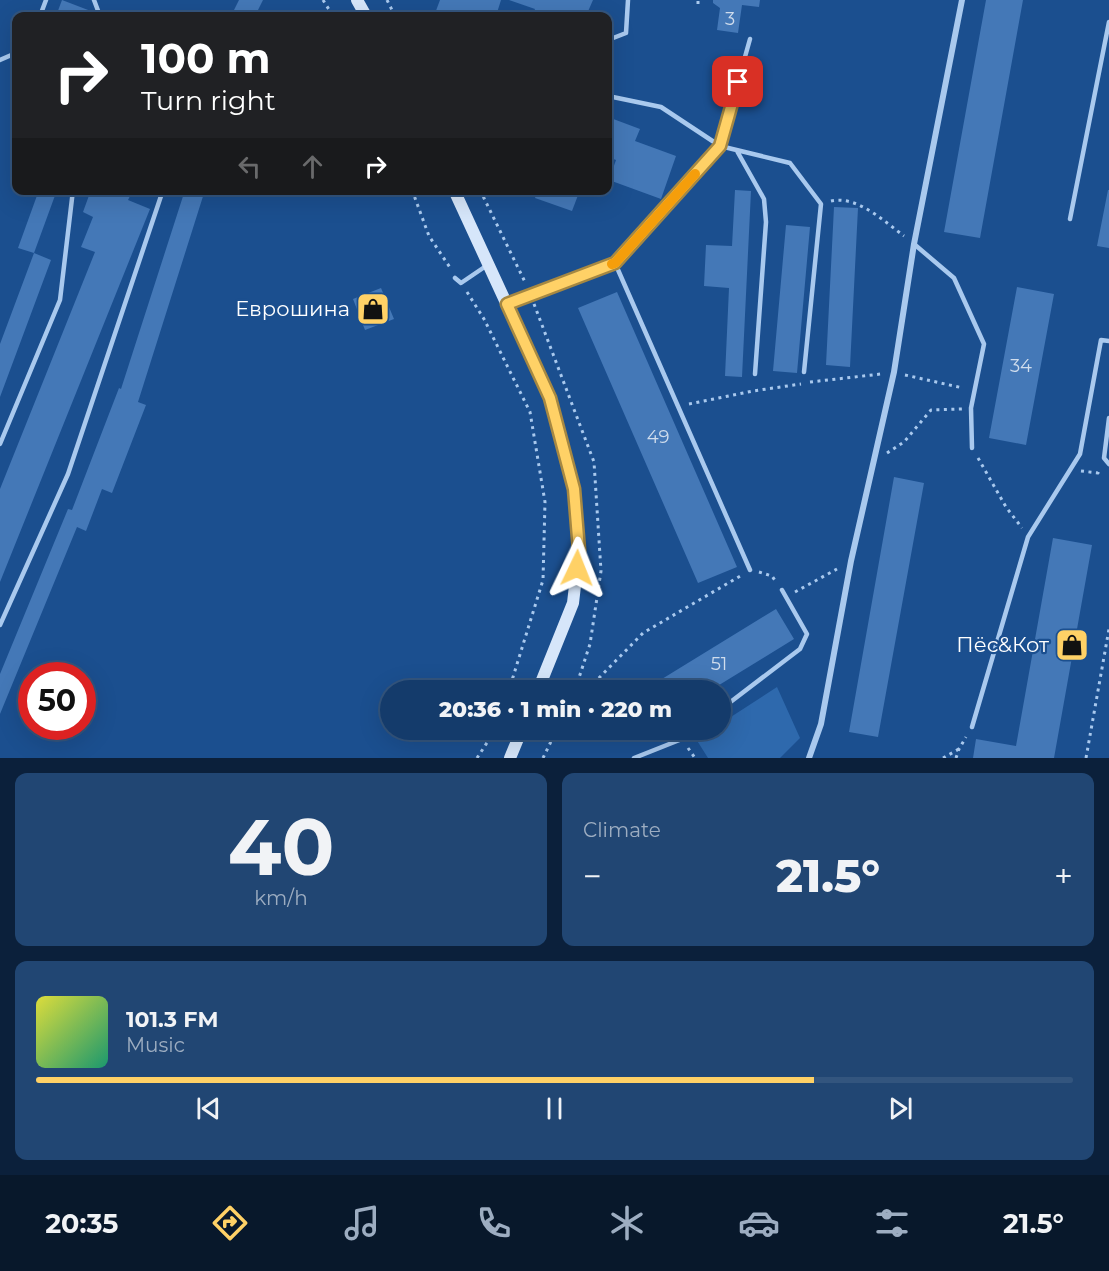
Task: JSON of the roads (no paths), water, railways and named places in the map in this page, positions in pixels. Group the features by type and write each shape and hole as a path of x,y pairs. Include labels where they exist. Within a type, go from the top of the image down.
{"main road":[{"path":"456,195 550,398 574,489 579,550 573,603 542,680"},
{"path":"510,758 517,740"}],"street":[{"path":"809,758 821,724 851,561 894,372 914,244 962,0"}],"lane":[{"path":"612,38 626,33 628,0"},
{"path":"1070,219 1109,22"},
{"path":"507,304 615,263 720,146 750,39"},
{"path":"612,97 661,107 720,146 790,163 821,204 804,372"},
{"path":"736,150 764,199 766,222 755,374"},
{"path":"0,444 60,300 72,195"},
{"path":"0,625 68,474 161,195"},
{"path":"914,244 954,278 984,344 971,408 972,448"},
{"path":"615,263 750,570"},
{"path":"455,278 461,283 488,265"},
{"path":"972,728 1028,537 1080,454 1101,340 1109,342"},
{"path":"1109,418 1104,458 1109,464"},
{"path":"731,702 800,649 807,634 782,590"},
{"path":"634,758 682,740"}],"place":[{"name":"Еврошина","path":"373,309"},
{"name":"Пёс&Кот","path":"1072,645"}]}
